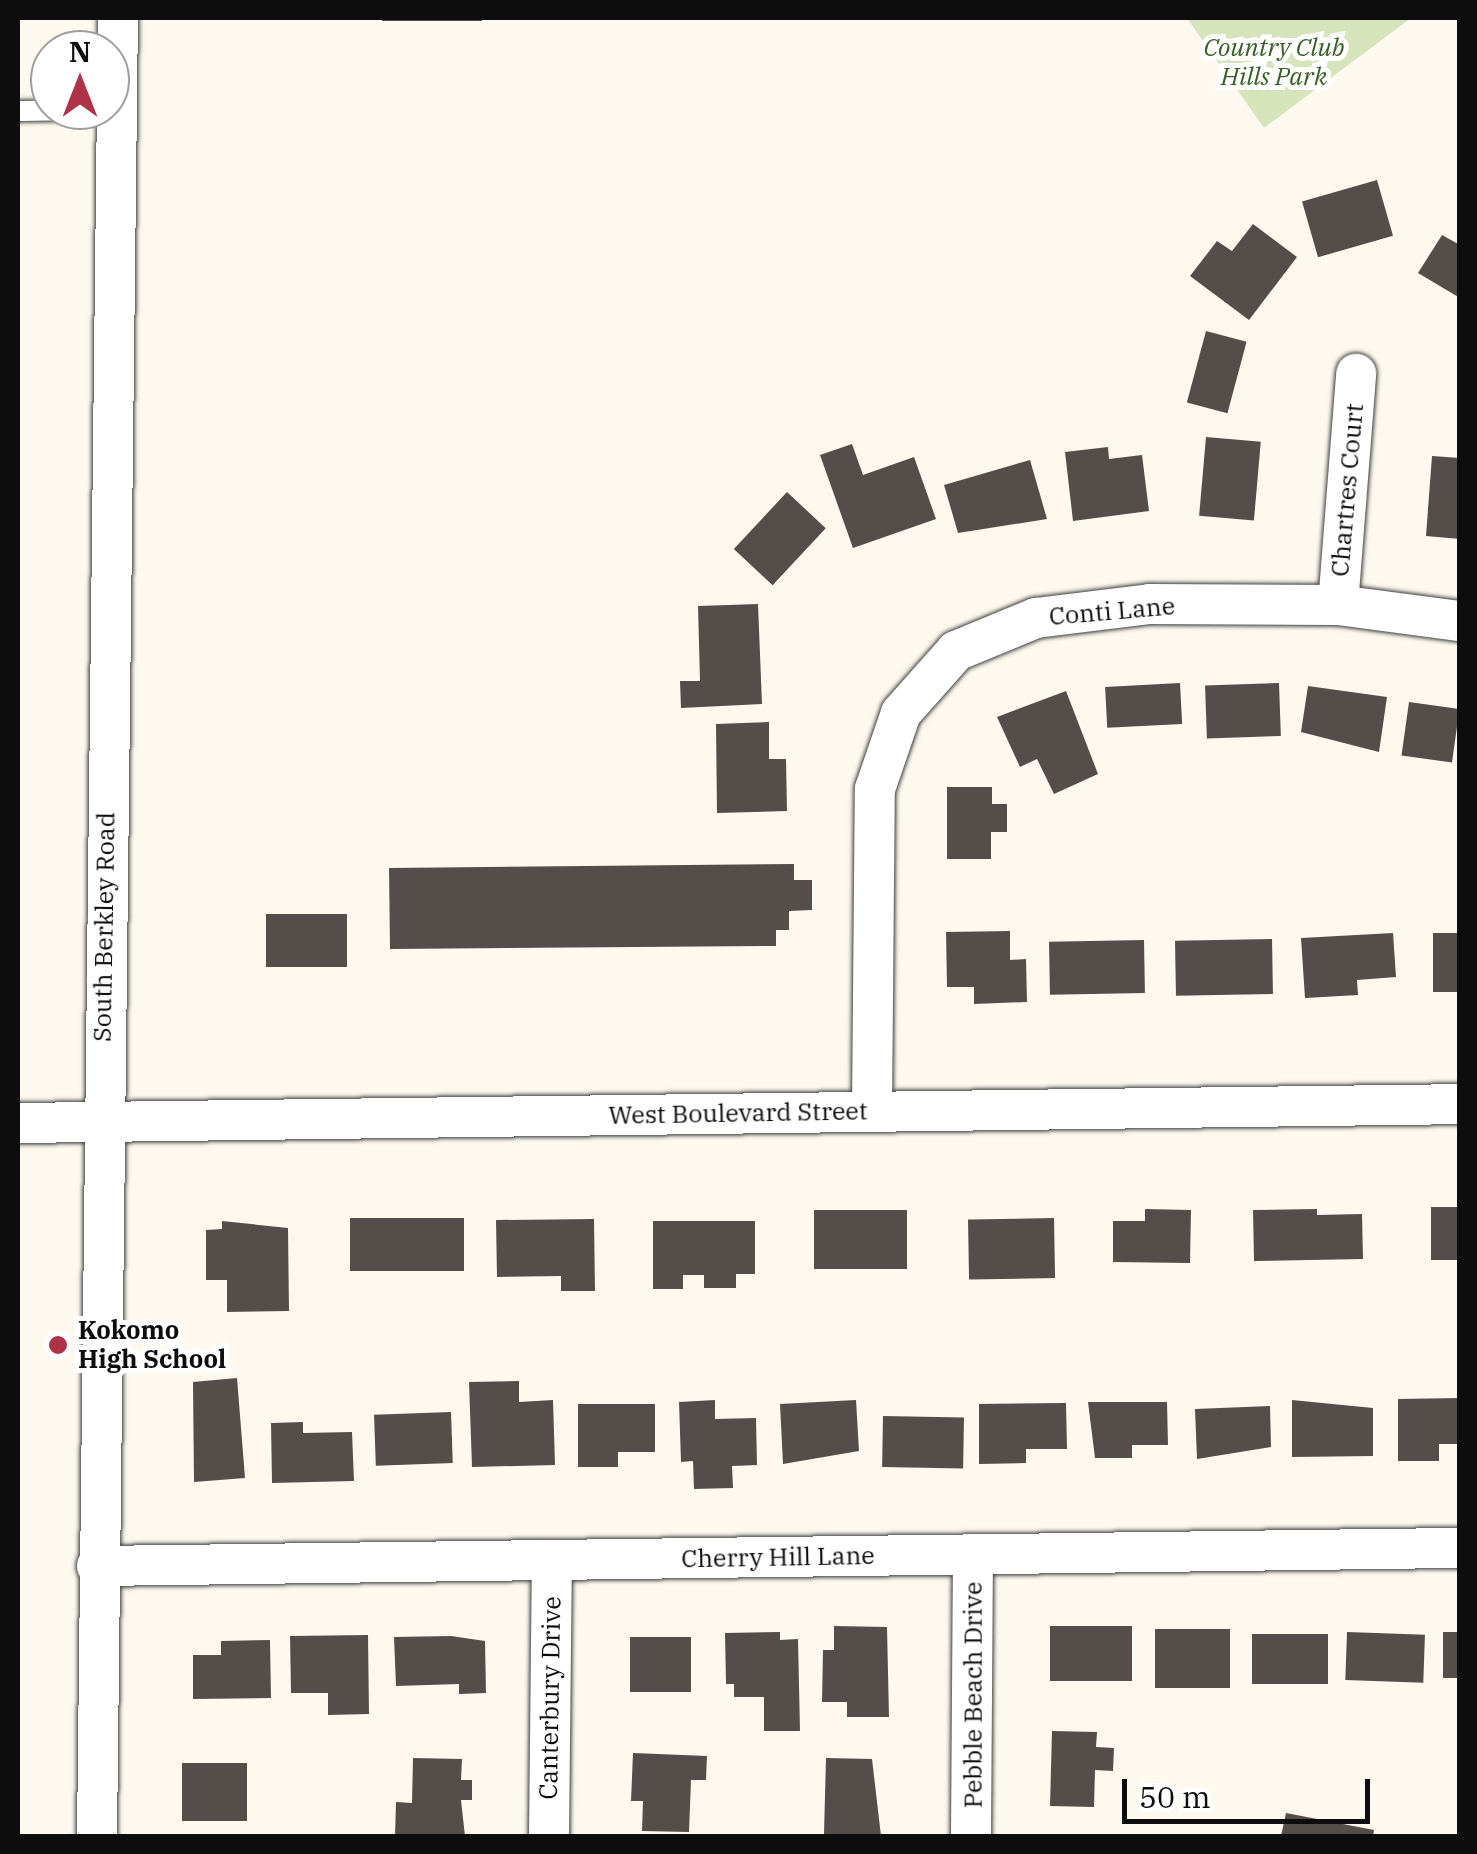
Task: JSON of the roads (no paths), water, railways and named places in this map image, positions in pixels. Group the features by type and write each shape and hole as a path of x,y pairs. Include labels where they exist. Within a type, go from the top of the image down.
{"street":[{"name":"South Berkley Road","path":"97,1836 102,130"},
{"name":"Chartres Court","path":"1338,605 1356,374"},
{"name":"Conti Lane","path":"872,1112 875,789 901,712 956,651 1036,618 1150,604 1338,605 1460,622"},
{"name":"West Boulevard Street","path":"18,1123 1460,1104"},
{"name":"Cherry Hill Lane","path":"97,1566 1460,1548"},
{"name":"Pebble Beach Drive","path":"972,1836 974,1554"},
{"name":"Canterbury Drive","path":"549,1836 552,1560"}],"place":[{"name":"Kokomo High School","path":"58,1345"}],"park label":[{"name":"Country Club Hills Park","path":"1274,62"}]}
